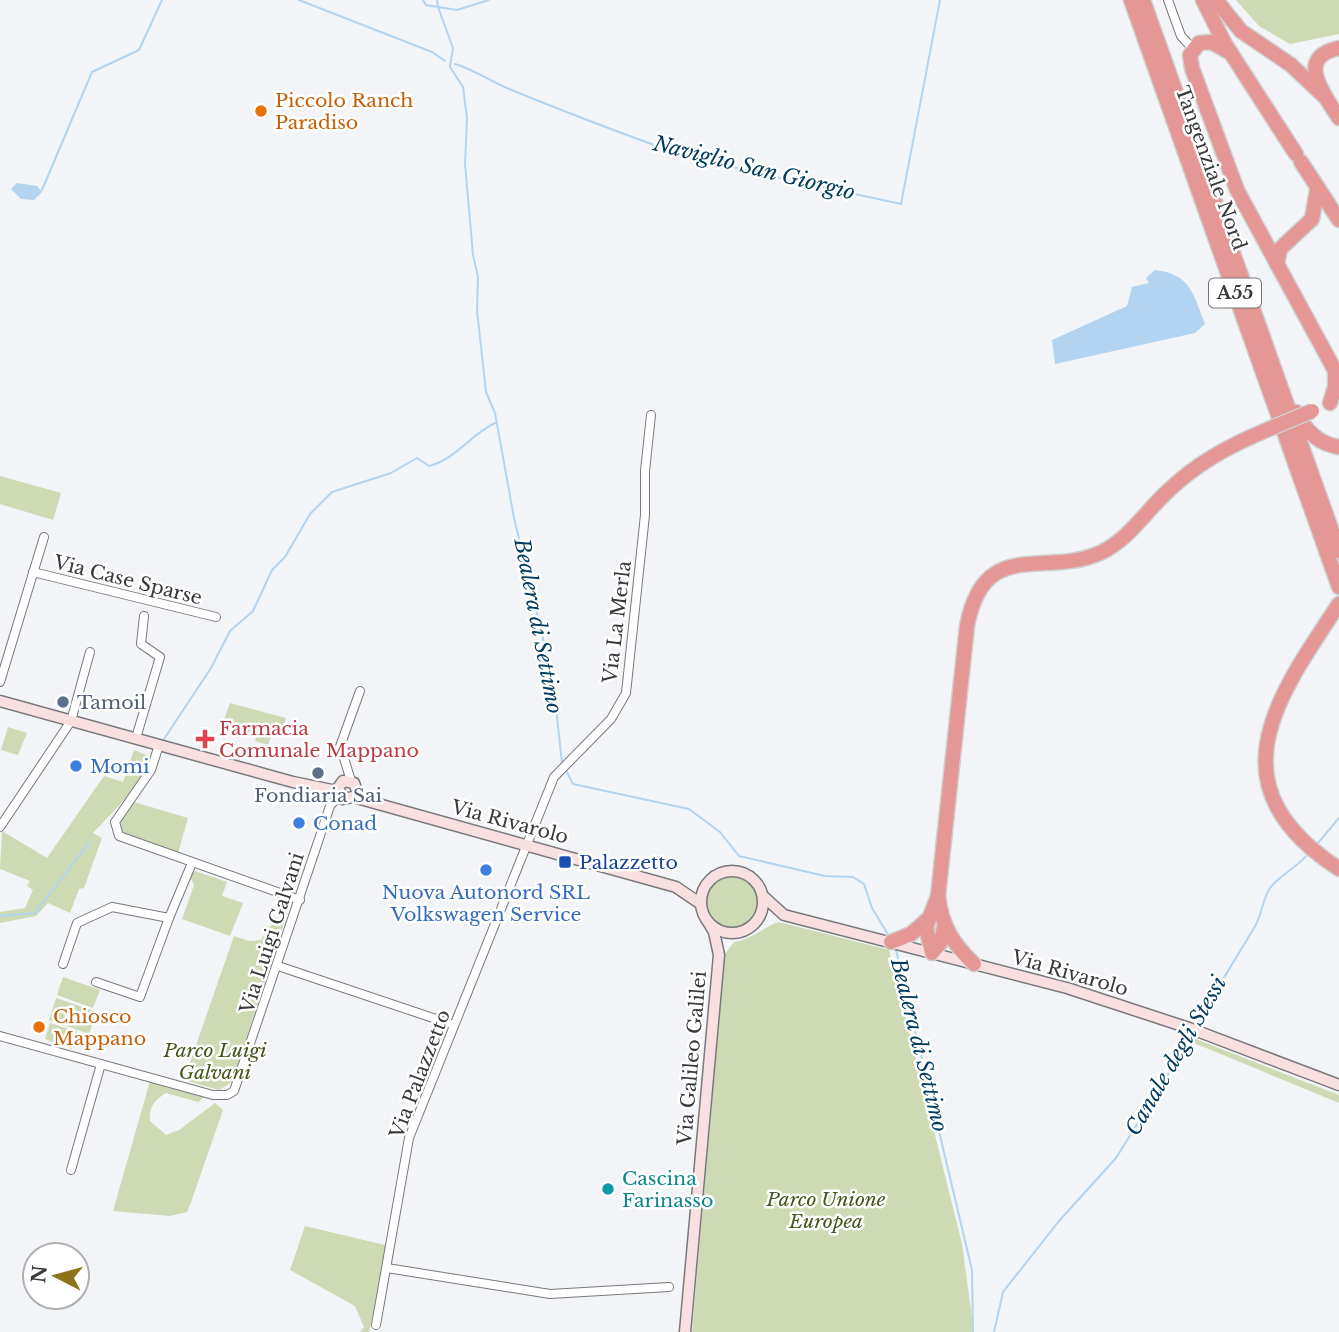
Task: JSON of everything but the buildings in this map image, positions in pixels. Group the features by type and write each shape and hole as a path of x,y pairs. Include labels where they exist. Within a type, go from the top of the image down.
{"highway":[{"name":"Tangenziale Nord","path":"1131,0 1339,586"},
{"name":"Tangenziale Nord","path":"1143,0 1339,551"},
{"path":"1203,0 1231,53 1317,190 1339,220"},
{"path":"1216,0 1241,31 1291,65 1324,96"},
{"path":"974,964 954,944 944,927 938,896 967,626 972,605 981,589 995,575 1015,565 1075,561 1109,548 1192,470 1223,450 1334,401 1338,373 1237,190 1191,63 1193,49 1199,43 1207,42 1231,53"},
{"path":"1339,48 1324,54 1317,63 1316,82 1339,118"},
{"path":"1277,264 1280,249 1312,219 1317,190"},
{"path":"1262,237 1278,240 1296,234"},
{"path":"1277,380 1311,434 1325,443 1339,447"},
{"path":"1339,604 1332,622 1283,691 1272,717 1267,744 1269,783 1279,811 1294,835 1339,858"},
{"path":"1315,848 1339,869"},
{"path":"932,953 926,935 927,920 938,896"},
{"path":"893,942 911,934 927,920"},
{"path":"932,953 941,942 944,927"}],"main road":[{"path":"0,701 315,786 345,790"},
{"name":"Via Rivarolo","path":"345,790 374,805 676,887 701,904"},
{"path":"738,871 755,880 763,896 763,909 758,921 741,933 723,933 708,922 701,904 707,884 720,873 738,871"},
{"name":"Via Rivarolo","path":"676,887 707,884"},
{"name":"Via Rivarolo","path":"763,896 784,915"},
{"name":"Via Rivarolo","path":"758,921 784,915 1067,988 1189,1028 1339,1085"},
{"name":"Via Galileo Galilei","path":"685,1332 719,955 714,932 708,922"},
{"name":"Via Galileo Galilei","path":"719,955 730,937 741,933"}],"street":[{"path":"1168,0 1181,36 1193,49"},
{"name":"Via La Merla","path":"529,845 554,777 611,719 626,693 645,515 645,471 651,415"},
{"name":"Via Case Sparse","path":"0,682 44,537"},
{"name":"Via Case Sparse","path":"33,572 145,609 216,617"},
{"path":"136,738 160,657 141,644 145,609"},
{"path":"0,827 71,721 90,652"},
{"path":"345,790 344,758 338,751 360,691"},
{"path":"159,745 151,770 115,822 116,831 125,840 300,900"},
{"name":"Via Luigi Galvani","path":"101,1064 217,1096 234,1091 330,806 345,790"},
{"name":"Via Palazzetto","path":"376,1325 409,1138 529,845"},
{"path":"96,982 141,998 192,863"},
{"path":"63,964 77,923 112,907 170,918"},
{"path":"278,966 454,1026"},
{"path":"0,1036 101,1064 71,1170"},
{"path":"387,1268 550,1294 669,1287"}],"green space":[{"path":"1236,0 1339,0 1339,34 1290,44 1259,26"},
{"path":"0,476 61,493 53,520 0,504"},
{"path":"230,703 286,718 281,736 272,734 268,745 255,741 256,738 221,728"},
{"path":"8,727 27,733 18,755 1,750"},
{"path":"134,750 149,756 147,765 136,785 93,833 102,838 84,888 79,889 70,913 48,903 36,916 0,923 0,912 25,908 33,890 27,886 30,881 0,869 2,831 47,858 104,776 123,782"},
{"path":"134,802 188,818 178,853 122,833 120,821"},
{"path":"195,871 227,882 222,896 243,903 230,936 182,919 194,885 190,877"},
{"path":"732,876 751,883 758,902 751,921 732,928 713,921 706,902 713,883"},
{"name":"Parco Luigi Galvani","path":"285,920 232,1082 219,1090 184,1080 234,936 249,941 261,940 269,927"},
{"name":"Parco Unione Europea","path":"779,922 889,950 962,1244 974,1332 692,1332 725,954 734,942 746,939"},
{"path":"63,977 100,990 93,1008 57,995"},
{"path":"56,998 97,1012 89,1034 49,1020"},
{"path":"50,1023 78,1032 72,1049 45,1039"},
{"path":"1193,1038 1339,1095 1339,1103 1194,1043"},
{"path":"150,1081 204,1097 198,1102 166,1093 155,1101 150,1112 150,1121 166,1135 179,1130 215,1103 223,1110 187,1212 170,1216 113,1211"},
{"path":"305,1226 389,1246 369,1332 360,1332 364,1327 355,1306 290,1270"}],"water":[{"path":"17,183 37,186 42,192 34,200 21,199 11,189"},
{"path":"1155,270 1176,276 1189,287 1205,324 1195,333 1055,364 1052,340 1127,306 1132,287 1149,283 1146,278"}],"waterway":[{"path":"42,190 92,72 139,50 162,0"},
{"path":"299,0 432,52 445,61"},
{"name":"Bealera di Settimo","path":"423,0 426,5 438,7 453,48 450,67 463,87 467,118 465,164 473,255 478,277 477,311 486,392 495,413 514,518 553,680 562,763"},
{"path":"437,0 438,7 457,10 489,0"},
{"name":"Naviglio San Giorgio","path":"455,64 509,89 657,146 664,142 739,169 901,204 940,0"},
{"path":"164,739 211,668 230,631 253,611 272,570 285,557 310,514 332,492 391,473 417,458 429,466 439,463 495,423"},
{"name":"Bealera di Settimo","path":"565,768 573,784 689,809 720,832 739,856 825,876 853,877 864,884 872,908 889,936"},
{"name":"Canale degli Stessi","path":"1318,843 1339,818"},
{"path":"0,916 35,913 89,843"},
{"name":"Canale degli Stessi","path":"1197,1026 1257,923 1270,888 1310,852"},
{"name":"Bealera di Settimo","path":"896,950 972,1270 973,1332"},
{"name":"Canale degli Stessi","path":"994,1332 1003,1292 1059,1221 1116,1158 1193,1034"}],"place":[{"name":"Piccolo Ranch Paradiso","path":"261,111"},
{"name":"Tamoil","path":"63,702"},
{"name":"Farmacia Comunale Mappano","path":"205,739"},
{"name":"Momi","path":"76,766"},
{"name":"Fondiaria Sai","path":"318,773"},
{"name":"Conad","path":"299,823"},
{"name":"Palazzetto","path":"565,862"},
{"name":"Nuova Autonord SRL Volkswagen Service","path":"486,870"},
{"name":"Chiosco Mappano","path":"39,1027"},
{"name":"Cascina Farinasso","path":"608,1189"}]}
